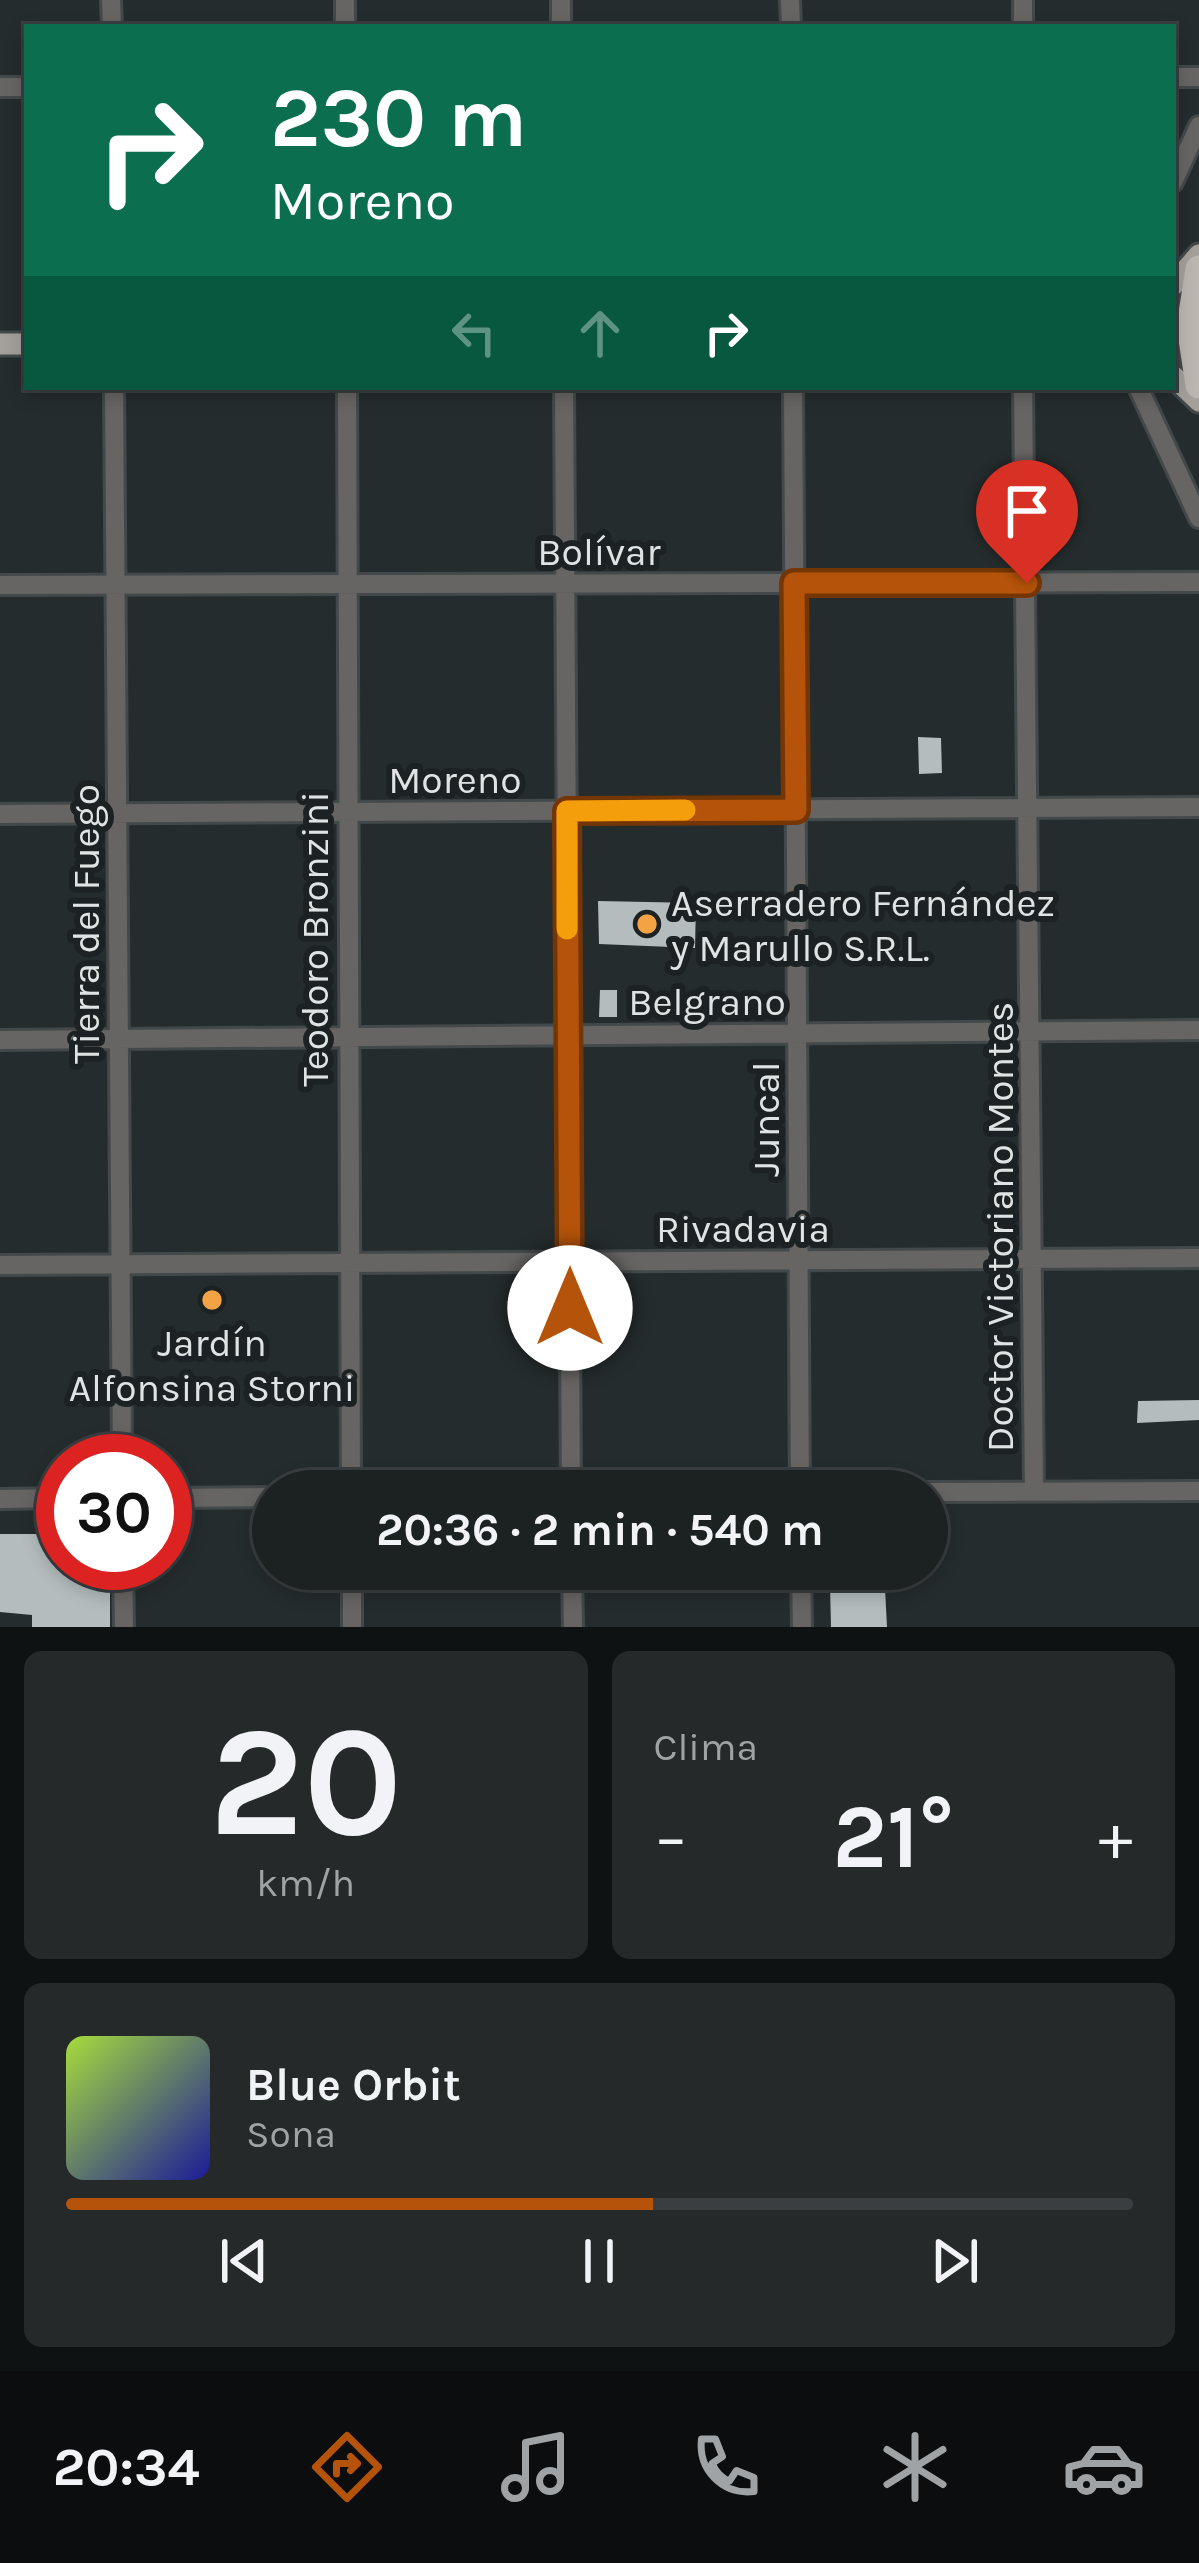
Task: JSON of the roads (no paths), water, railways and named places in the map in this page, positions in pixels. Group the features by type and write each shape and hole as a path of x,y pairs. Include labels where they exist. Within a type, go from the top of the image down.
{"highway":[{"path":"1199,269 1190,326 1199,385"}],"main road":[{"path":"1176,282 1199,255"},
{"path":"1176,379 1199,401"}],"street":[{"path":"1176,176 1199,126"},
{"name":"Tierra del Fuego","path":"114,390 122,1434"},
{"name":"Teodoro Bronzini","path":"347,390 344,584 351,1470"},
{"path":"564,390 572,1470"},
{"name":"Juncal","path":"793,390 800,1470"},
{"name":"Doctor Victoriano Montes","path":"1023,390 1034,1491"},
{"path":"1139,390 1199,518"},
{"name":"Bolívar","path":"0,585 1199,582"},
{"name":"Moreno","path":"0,814 1199,807"},
{"name":"Belgrano","path":"0,1040 1199,1030"},
{"name":"Rivadavia","path":"0,1265 1199,1258"},
{"path":"948,1492 1199,1491"},
{"path":"192,1498 252,1497"},
{"path":"0,1499 36,1498"},
{"path":"123,1590 124,1627"},
{"path":"352,1590 352,1627"},
{"path":"572,1590 573,1627"},
{"path":"801,1590 802,1627"}],"place":[{"name":"Aserradero Fernández y Marullo S.R.L.","path":"647,924"},
{"name":"Jardín Alfonsina Storni","path":"212,1300"}]}
